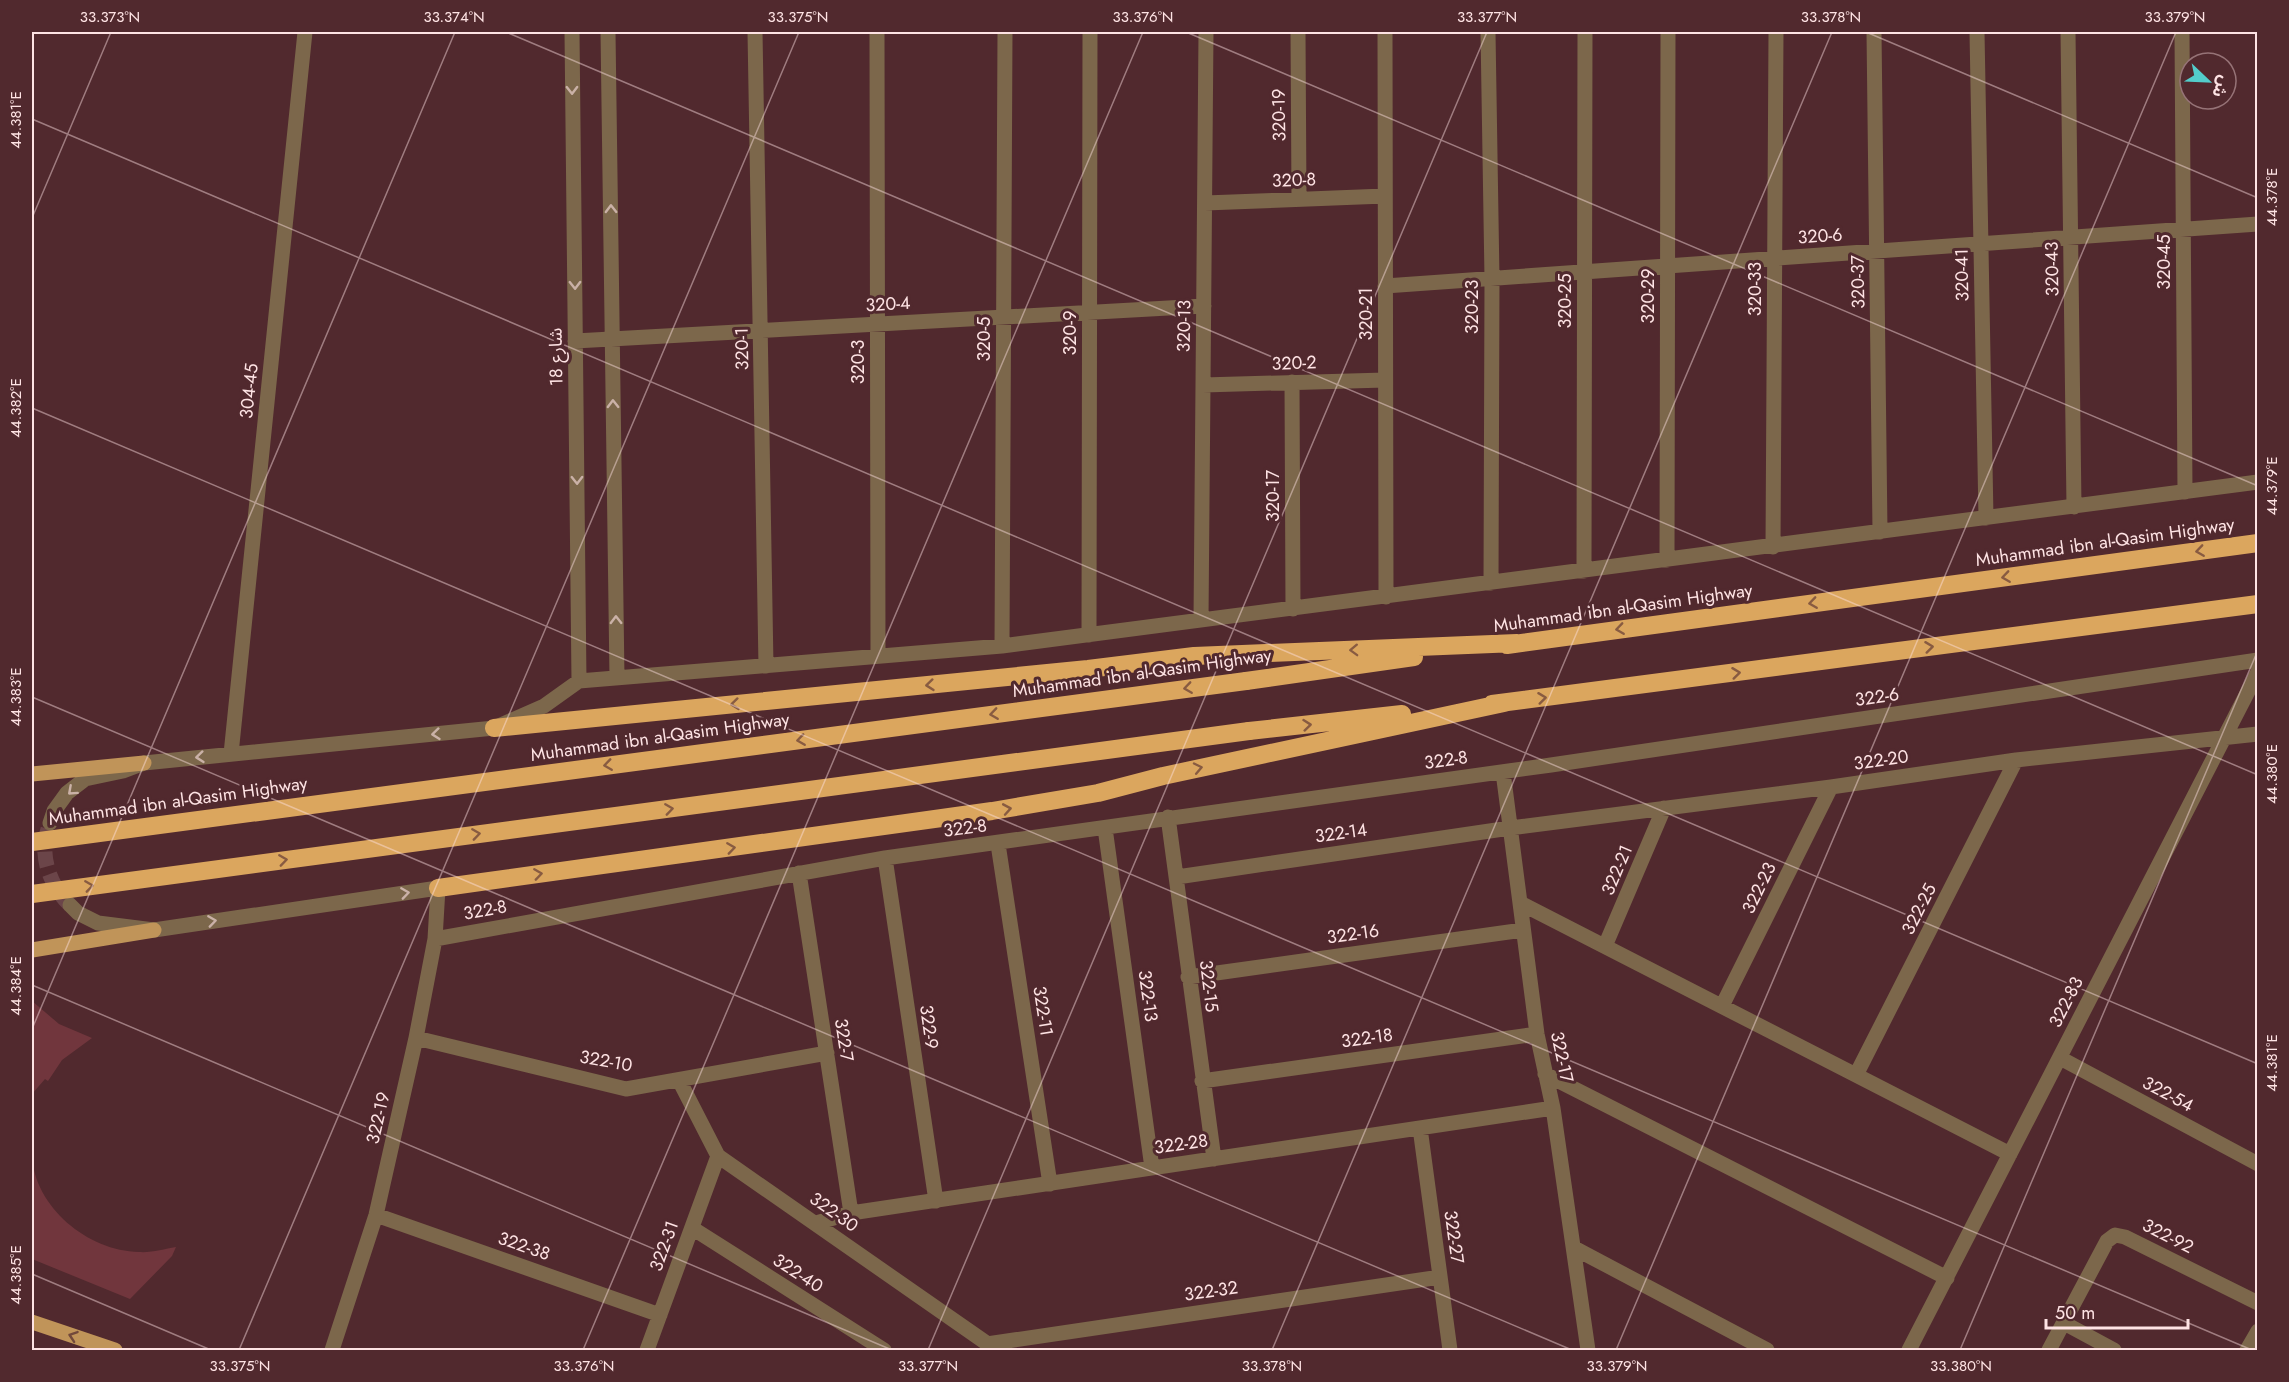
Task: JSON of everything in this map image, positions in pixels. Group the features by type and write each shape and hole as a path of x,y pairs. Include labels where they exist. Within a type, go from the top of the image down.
{"highway":[{"name":"Muhammad ibn al-Qasim Highway","path":"32,842 1246,681 2258,543"},
{"path":"32,894 1249,731 1504,703 2258,604"},
{"path":"495,728 1088,669 1194,656 1517,643"},
{"path":"438,888 992,811 1098,793 1163,776 1504,703"}],"main road":[{"path":"32,774 144,763"},
{"path":"32,770 51,772"},
{"path":"32,950 154,930"},
{"path":"32,1322 115,1350"}],"street":[{"name":"304-45","path":"231,754 304,32"},
{"name":"شارع 18","path":"572,32 579,681"},
{"path":"608,32 617,678"},
{"name":"320-1","path":"755,32 766,666"},
{"name":"320-3","path":"877,32 878,657"},
{"name":"320-5","path":"1002,646 1005,32"},
{"name":"320-9","path":"1089,635 1090,32"},
{"name":"320-13","path":"1201,621 1206,32"},
{"name":"320-19","path":"1298,32 1299,199"},
{"name":"320-21","path":"1385,32 1386,597"},
{"name":"320-23","path":"1488,32 1492,279 1491,583"},
{"name":"320-25","path":"1584,571 1585,32"},
{"name":"320-29","path":"1667,560 1668,32"},
{"name":"320-33","path":"1773,547 1776,32"},
{"name":"320-37","path":"1874,32 1880,532"},
{"name":"320-41","path":"1977,32 1986,518"},
{"name":"320-43","path":"2068,32 2074,507"},
{"name":"320-45","path":"2182,32 2185,492"},
{"name":"320-8","path":"1205,203 1385,196"},
{"name":"320-6","path":"1386,286 2258,224"},
{"name":"320-4","path":"575,341 1204,306"},
{"name":"320-2","path":"1203,385 1385,380"},
{"name":"320-17","path":"1292,382 1293,609"},
{"path":"50,823 54,811 67,793 85,779 123,771 144,763 495,728 544,706 579,681 1002,646 2258,482"},
{"name":"322-6","path":"1503,772 2258,660"},
{"name":"322-83","path":"1909,1350 2258,672"},
{"name":"322-20","path":"1510,828 1831,787 2016,760 2258,734"},
{"name":"322-25","path":"1856,1075 2016,760"},
{"name":"322-8","path":"435,939 885,858 1503,772"},
{"name":"322-17","path":"1503,772 1537,1034 1553,1108 1588,1350"},
{"name":"322-23","path":"1722,1006 1831,787"},
{"name":"322-21","path":"1605,946 1664,808"},
{"name":"322-15","path":"1168,817 1214,1159"},
{"name":"322-13","path":"1105,828 1152,1168"},
{"name":"322-14","path":"1177,877 1510,828"},
{"name":"322-11","path":"998,844 1050,1184"},
{"name":"322-9","path":"885,858 936,1201"},
{"name":"322-7","path":"800,873 851,1213"},
{"path":"70,905 78,913 98,923 154,930 438,888"},
{"name":"322-19","path":"332,1350 376,1215 416,1038 435,939 438,888"},
{"path":"1520,903 2010,1154"},
{"name":"322-16","path":"1188,977 1523,930"},
{"name":"322-18","path":"1202,1081 1537,1034"},
{"name":"322-10","path":"416,1038 626,1089 826,1053"},
{"name":"322-54","path":"2060,1058 2258,1164"},
{"path":"1545,1074 1947,1278"},
{"name":"322-30","path":"679,1080 718,1156 992,1347"},
{"name":"322-28","path":"816,1223 851,1213 1553,1108"},
{"name":"322-27","path":"1419,1128 1450,1350"},
{"name":"322-31","path":"647,1350 718,1156"},
{"name":"322-38","path":"376,1215 660,1315"},
{"name":"322-40","path":"692,1228 884,1350"},
{"name":"322-92","path":"2049,1350 2107,1241 2115,1235 2125,1237 2258,1303"},
{"path":"1574,1248 1767,1350"},
{"name":"322-32","path":"992,1347 1440,1277"},
{"path":"2064,1323 2115,1350"},
{"path":"2247,1350 2258,1331"}],"shaded area":[{"path":"32,1001 59,1024 92,1038 62,1060 48,1081 45,1079 32,1094"},
{"path":"32,1155 35,1174 42,1192 67,1223 83,1235 120,1250 144,1252 176,1247 172,1256 130,1299 32,1259"}],"tunnel":[{"path":"48,829 45,850 48,870 57,889 70,905"}]}
